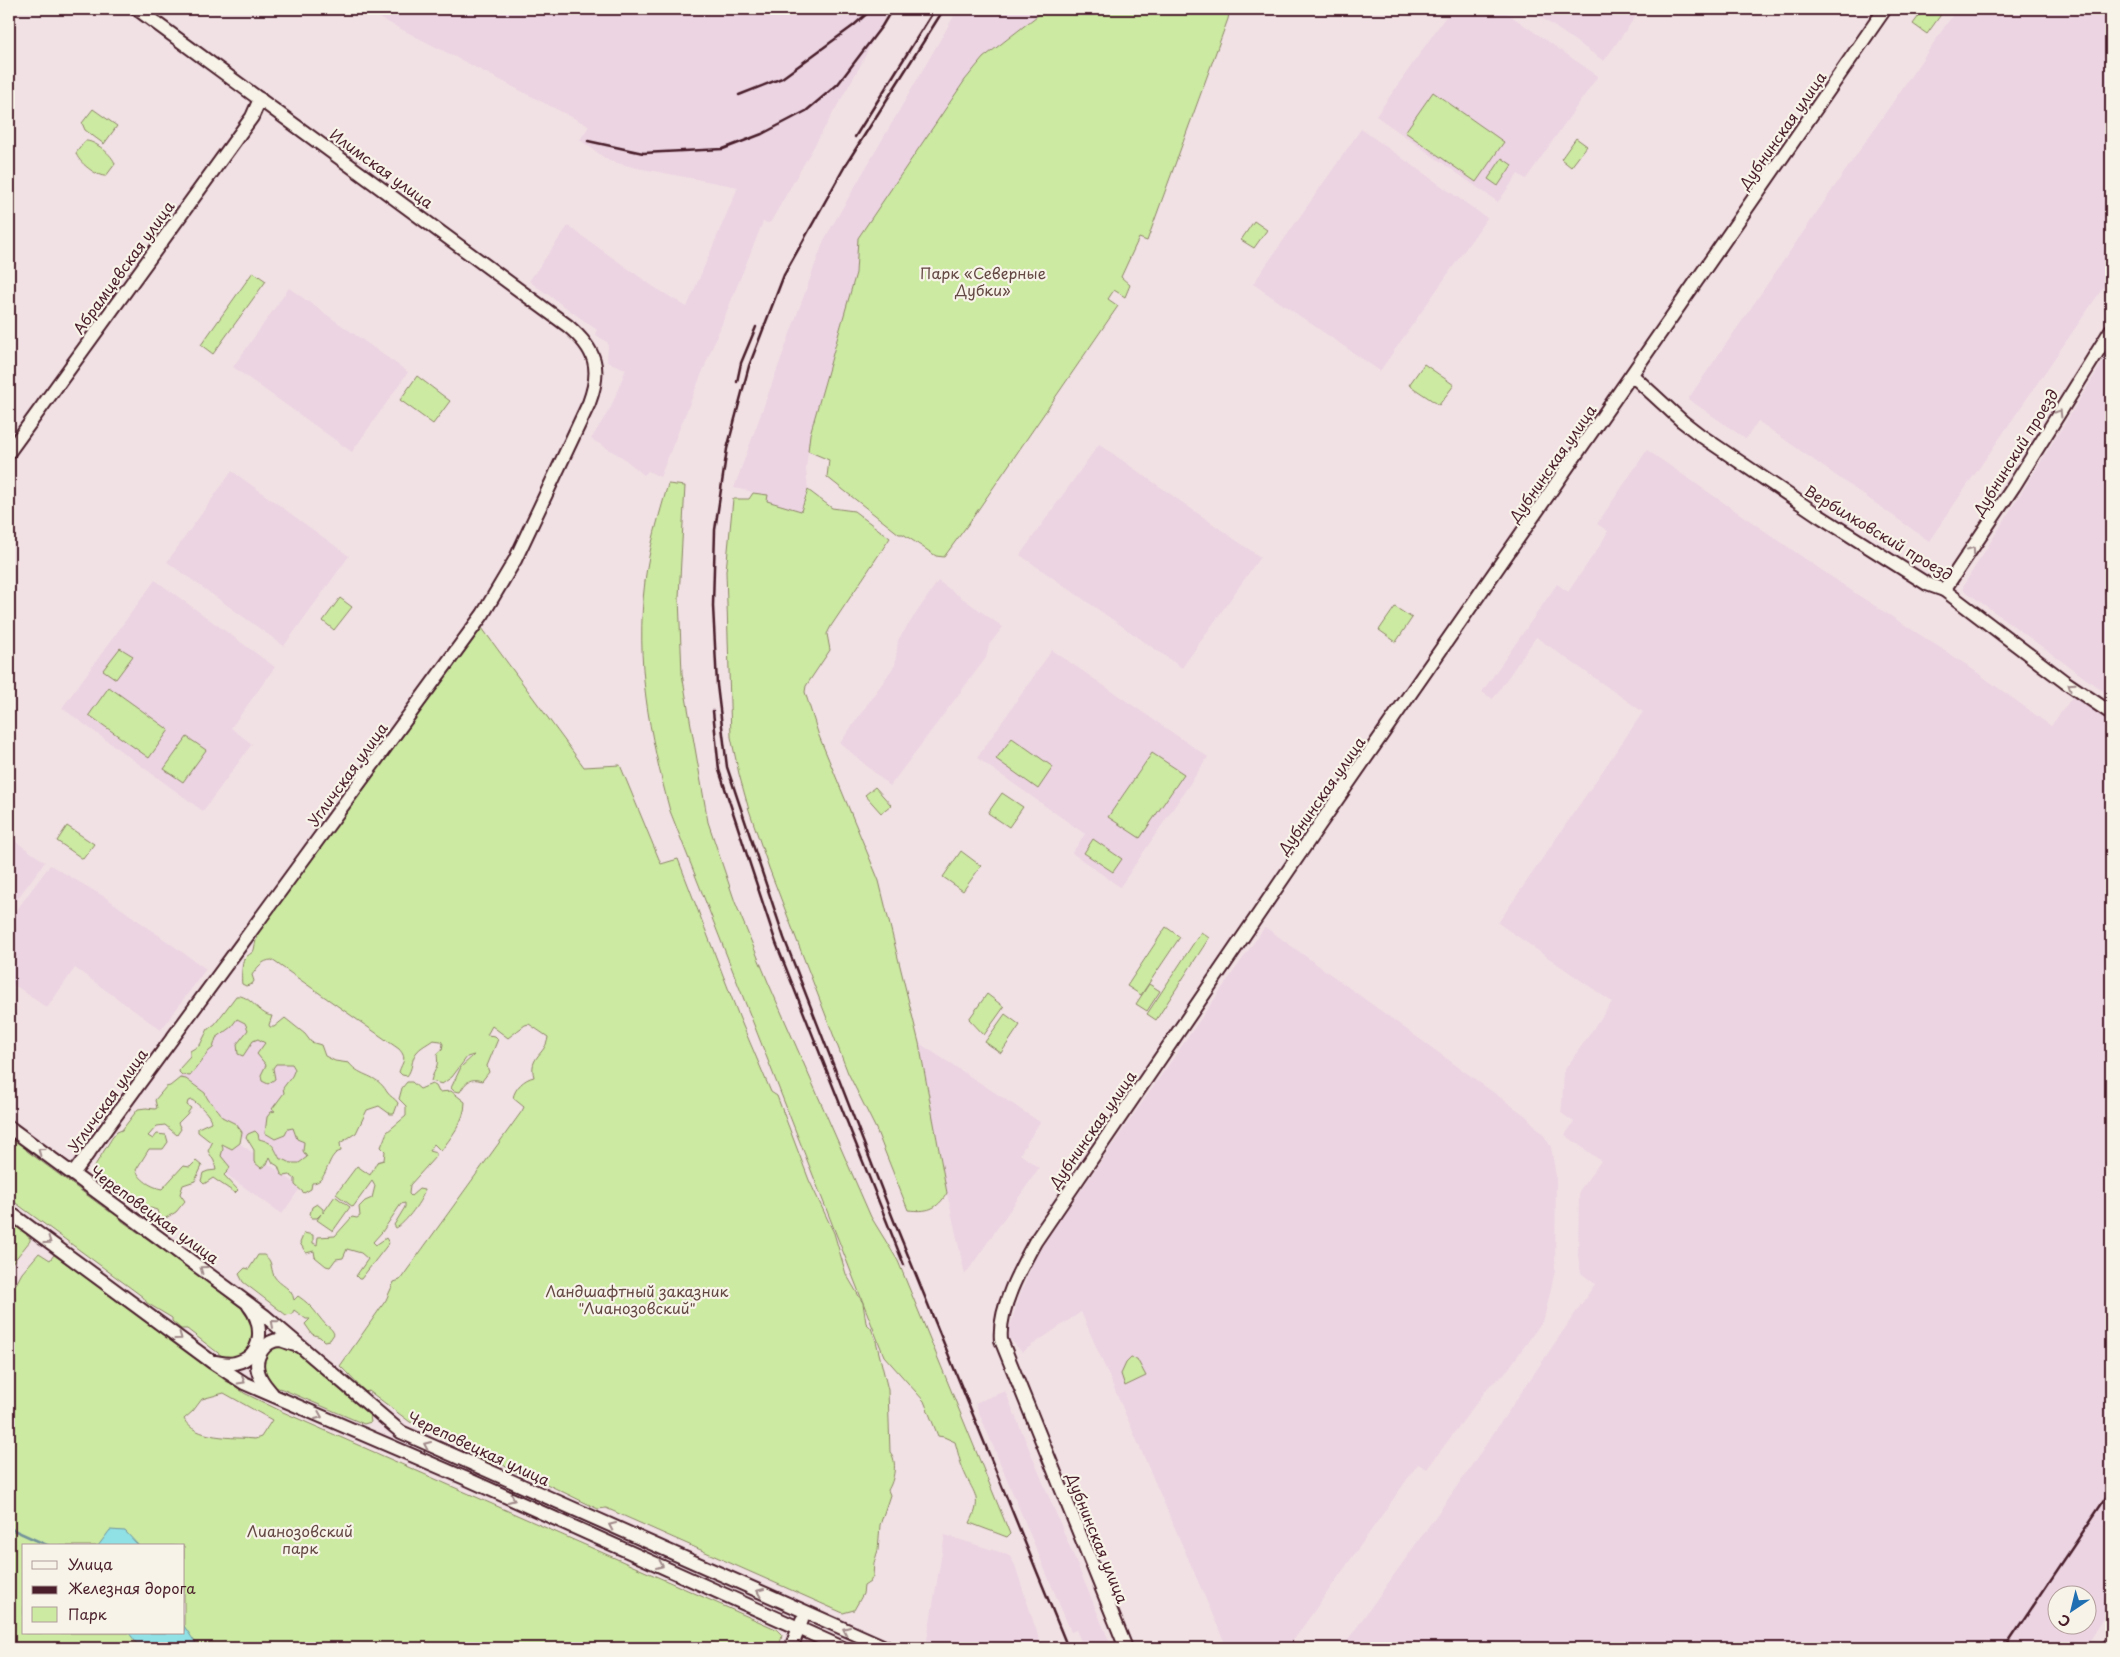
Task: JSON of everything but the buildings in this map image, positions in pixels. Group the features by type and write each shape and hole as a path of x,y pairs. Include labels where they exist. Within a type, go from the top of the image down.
{"main road":[{"path":"2108,1648 2111,1644"}],"street":[{"name":"Илимская улица","path":"137,9 568,326 588,347 596,365"},
{"name":"Дубнинская улица","path":"1126,1648 1001,1340 1001,1323 1011,1292 1029,1252 1316,831 1885,9"},
{"name":"Абрамцевская улица","path":"9,452 252,116 260,99"},
{"name":"Дубнинский проезд","path":"1944,590 1991,522 2111,330"},
{"name":"Угличская улица","path":"73,1174 196,1008 252,928 369,773 483,614 515,560 589,403 594,390 596,365"},
{"name":"Вербилковский проезд","path":"1632,375 1682,421 1782,492 1907,572 1927,584 1944,590 2065,682 2111,713"},
{"name":"Череповецкая улица","path":"9,1127 242,1298 401,1432 887,1648"},
{"path":"9,1212 212,1362 244,1383 467,1479 843,1648"},
{"path":"212,1362 236,1363 245,1360 257,1347 260,1337 258,1322 253,1311 242,1298"},
{"path":"275,1397 263,1383 258,1371 257,1362 260,1354 265,1346 281,1340 304,1349"},
{"path":"791,1648 805,1612"}],"shaded area":[{"path":"362,9 889,9 859,68 770,223 763,222 660,477 648,471 644,475 622,457 591,439 611,407 626,369 607,362 608,343 595,334 597,330 529,281 568,226 654,287 687,307 738,187 609,161 580,140 589,126"},
{"path":"958,9 1046,9 984,58 858,238 856,273 810,434 806,469 808,490 801,511 766,501 767,495 734,488 824,240"},
{"path":"1451,9 1501,9 1598,76 1526,179 1518,174 1498,202 1376,116"},
{"path":"1529,9 1641,9 1604,61"},
{"path":"1957,9 2103,9 2111,20 2111,276 1929,541 1758,421 1746,439 1688,399"},
{"path":"1361,129 1487,218 1380,371 1253,284"},
{"path":"289,288 408,372 352,452 233,367"},
{"path":"2111,349 2111,697 1964,590 1963,586"},
{"path":"1099,444 1260,557 1182,668 1020,555"},
{"path":"1647,450 1858,595 1964,663 2051,726 2073,696 2111,721 2111,1606 2098,1626 2098,1584 2048,1584 2048,1634 2093,1634 2084,1648 1342,1648 1465,1475 1595,1284 1581,1273 1578,1256 1579,1191 1601,1161 1565,1135 1574,1122 1561,1113 1564,1071 1612,1002 1498,923 1643,712 1536,637 1493,699 1482,692 1557,584 1568,592 1608,531 1597,524"},
{"path":"232,471 349,556 284,646 167,562"},
{"path":"155,580 275,667 231,728 252,744 203,811 62,708"},
{"path":"938,581 1003,627 989,645 986,658 890,786 840,743 895,665 898,640"},
{"path":"1052,650 1208,757 1120,887 1072,853 1085,834 977,758"},
{"path":"9,837 45,862 9,910"},
{"path":"50,865 105,897 206,969 161,1030 75,968 47,1008 9,981 9,920"},
{"path":"1264,928 1268,929 1526,1116 1543,1134 1551,1147 1556,1176 1555,1271 1544,1319 1504,1375 1490,1385 1427,1469 1418,1464 1288,1648 1227,1648 1081,1312 1022,1352 1007,1336 1031,1267 1044,1243"},
{"path":"227,1011 356,1103 302,1179 173,1086"},
{"path":"919,1043 1040,1122 1020,1154 1039,1168 965,1275 947,1193"},
{"path":"232,1138 301,1187 282,1214 213,1165"},
{"path":"1005,1391 1112,1648 1084,1648 1076,1630 1071,1632 975,1403"},
{"path":"945,1535 1009,1555 1015,1565 1042,1648 929,1648 927,1639"}],"green space":[{"name":"Парк «Северные Дубки»","path":"1046,9 1230,9 1147,241 1139,238 1121,277 1130,285 1125,297 1114,290 1108,299 1118,306 969,523 944,557 936,556 903,534 899,534 827,477 829,460 808,451 810,434 856,273 858,238 965,80 983,58"},
{"path":"1924,9 1945,9 1927,34 1913,24"},
{"path":"1433,92 1504,142 1476,182 1405,132"},
{"path":"93,109 117,126 104,144 85,130 82,123"},
{"path":"1576,138 1587,146 1571,167 1561,159"},
{"path":"85,141 98,145 114,160 115,164 106,176 93,172 77,157 76,153"},
{"path":"1502,158 1512,165 1498,186 1488,179"},
{"path":"1254,221 1267,230 1254,248 1241,240"},
{"path":"253,272 266,281 213,354 201,345"},
{"path":"1424,364 1454,385 1439,405 1409,385"},
{"path":"417,376 450,401 433,424 400,400"},
{"path":"668,484 685,486 679,597 682,674 708,822 735,902 768,982 871,1217 898,1261 1010,1534 1007,1537 970,1523 976,1507 976,1500 962,1466 955,1442 938,1436 924,1401 884,1356 670,811 650,725 643,669 642,640 642,611 649,556"},
{"path":"808,490 832,508 854,511 890,538 831,626 827,634 830,650 806,686 805,692 819,736 879,881 919,1043 947,1193 931,1209 921,1211 908,1210 876,1129 848,1073 769,868 749,810 731,737 726,571 733,499 749,499 753,493 768,495 767,501 801,511"},
{"path":"340,598 352,607 334,630 323,621"},
{"path":"1395,607 1412,618 1396,642 1379,630"},
{"name":"Ландшафтный заказник \"Лианозовский\"","path":"482,628 584,767 620,765 661,864 678,859 740,1019 771,1092 777,1096 809,1180 834,1233 846,1274 863,1303 866,1323 871,1328 876,1341 888,1390 890,1452 894,1460 894,1466 892,1482 888,1490 890,1495 880,1525 873,1576 870,1582 864,1586 863,1594 854,1610 843,1613 606,1508 598,1509 524,1473 514,1472 497,1461 491,1465 482,1463 476,1451 451,1442 434,1432 410,1422 369,1391 366,1392 340,1366 386,1300 394,1282 400,1280 522,1111 524,1107 513,1098 514,1094 523,1082 534,1077 533,1064 547,1043 548,1037 529,1024 508,1038 492,1026 487,1035 495,1036 498,1039 487,1066 489,1072 482,1081 471,1080 466,1083 460,1092 454,1091 451,1088 461,1067 474,1055 467,1057 452,1077 442,1084 431,1081 437,1065 437,1055 442,1050 443,1044 441,1041 433,1040 416,1053 407,1076 402,1075 399,1072 404,1058 399,1049 272,960 265,961 260,965 252,975 254,981 252,984 246,986 242,984 243,964 244,959 254,950 256,936"},
{"path":"120,648 133,656 116,679 103,670"},
{"path":"109,687 169,730 149,758 89,715"},
{"path":"187,737 206,750 183,782 164,769"},
{"path":"1012,738 1053,767 1038,789 996,759"},
{"path":"1152,753 1184,774 1140,838 1108,817"},
{"path":"875,787 891,805 881,813 865,795"},
{"path":"1002,793 1023,807 1009,827 988,813"},
{"path":"67,826 94,844 83,859 57,841"},
{"path":"1093,839 1122,859 1113,872 1084,853"},
{"path":"961,851 981,866 963,891 943,877"},
{"path":"1166,927 1180,937 1141,995 1127,986"},
{"path":"1201,932 1209,938 1156,1020 1147,1014"},
{"path":"1149,984 1160,991 1147,1011 1136,1004"},
{"path":"987,994 1004,1007 984,1035 969,1019"},
{"path":"236,996 246,998 267,1015 272,1016 270,1027 274,1027 285,1018 305,1034 311,1042 321,1045 325,1056 335,1061 349,1063 358,1071 373,1078 398,1103 394,1114 390,1114 379,1106 367,1110 356,1133 340,1143 341,1151 334,1154 323,1177 317,1182 312,1183 311,1189 304,1193 295,1185 295,1179 290,1175 284,1176 281,1174 278,1166 273,1163 270,1157 267,1164 261,1168 254,1162 254,1150 246,1137 255,1131 259,1139 268,1142 272,1146 280,1159 291,1163 299,1163 307,1157 303,1151 304,1142 297,1139 293,1128 288,1129 285,1135 275,1139 265,1133 267,1117 271,1112 275,1111 272,1109 284,1093 283,1088 295,1069 292,1064 276,1064 273,1068 275,1079 268,1084 262,1081 261,1075 266,1065 257,1054 265,1043 258,1039 253,1041 243,1056 238,1054 237,1044 248,1030 245,1023 237,1019 231,1027 216,1038 213,1048 190,1076 182,1075 179,1072 180,1068 190,1057 190,1051 200,1045 208,1029 215,1024"},
{"path":"1005,1014 1020,1025 1001,1053 985,1042"},
{"path":"180,1078 186,1079 205,1093 208,1100 222,1117 236,1124 242,1132 240,1143 232,1149 222,1144 221,1156 230,1167 224,1175 238,1190 235,1193 213,1178 204,1184 201,1181 203,1173 216,1170 214,1161 208,1151 212,1143 198,1132 198,1128 211,1122 209,1116 201,1107 192,1100 188,1101 187,1105 191,1108 178,1123 181,1129 177,1135 165,1125 157,1126 148,1136 153,1139 157,1134 166,1135 168,1142 163,1149 149,1149 136,1170 146,1182 162,1189 183,1166 190,1167 196,1161 202,1166 195,1181 183,1185 180,1194 185,1201 176,1212 164,1219 159,1218 157,1210 141,1205 114,1182 106,1183 97,1176 94,1167 112,1138 117,1132 122,1130 138,1109 157,1108 155,1100 166,1087"},
{"path":"407,1082 412,1082 420,1089 432,1084 436,1086 439,1092 451,1091 465,1102 463,1116 441,1151 434,1144 429,1151 436,1153 436,1156 410,1185 409,1194 411,1196 419,1189 424,1190 418,1204 409,1217 396,1228 394,1225 405,1207 405,1203 401,1204 373,1242 376,1245 386,1238 389,1243 361,1279 359,1279 356,1276 368,1259 361,1253 347,1249 343,1258 336,1259 330,1267 315,1257 314,1251 306,1253 300,1243 304,1233 313,1235 313,1243 317,1245 318,1237 335,1236 352,1217 357,1218 360,1216 359,1207 365,1201 372,1198 375,1186 372,1181 353,1207 336,1194 357,1166 370,1175 377,1162 384,1160 385,1151 381,1147 387,1132 406,1116 406,1106 399,1099 402,1088"},
{"path":"12,1134 24,1145 27,1151 110,1212 114,1210 122,1221 160,1248 170,1250 171,1256 249,1312 256,1327 248,1355 230,1358 222,1356 187,1329 181,1329 172,1321 172,1318 147,1303 143,1297 9,1198 9,1135"},
{"path":"335,1196 350,1207 333,1231 317,1220 321,1214 317,1218 312,1218 310,1214 312,1207 317,1204 323,1209 323,1213"},
{"path":"9,1213 26,1228 30,1241 9,1267"},
{"name":"Лианозовский парк","path":"39,1253 50,1260 54,1255 67,1264 70,1262 103,1283 106,1293 124,1306 135,1311 139,1317 195,1358 199,1358 221,1370 225,1381 237,1383 239,1389 244,1393 283,1412 776,1629 782,1635 779,1648 9,1648 9,1291 16,1284 22,1273","holes":["224,1393 272,1420 261,1437 255,1439 206,1434 196,1431 184,1419 202,1399"]},
{"path":"258,1255 264,1255 269,1260 274,1276 291,1292 294,1300 298,1296 332,1330 334,1334 330,1340 324,1341 312,1334 305,1324 310,1319 306,1319 294,1310 292,1314 286,1315 243,1282 239,1274 245,1268 249,1269"},
{"path":"273,1346 290,1347 370,1416 371,1422 364,1424 269,1383 265,1377 261,1362"},
{"path":"1131,1358 1137,1359 1146,1376 1125,1386 1121,1374 1126,1363"}],"water":[{"path":"110,1530 125,1531 137,1544 100,1544"},
{"path":"185,1627 199,1648 140,1648 130,1634 185,1634"}],"waterway":[{"path":"9,1528 45,1544"}],"railway":[{"path":"739,95 782,78 853,26 872,9"},
{"path":"588,141 643,153 723,149 762,134 806,111 838,84 882,26 892,9"},
{"path":"855,137 935,9"},
{"path":"944,9 845,166 784,275 749,366 727,449 715,530 713,606 717,685 727,767 784,938 894,1221 1068,1648"},
{"path":"737,382 741,363 756,327"},
{"path":"713,711 719,770 776,943 904,1265"},
{"path":"2005,1648 2111,1490"}]}
